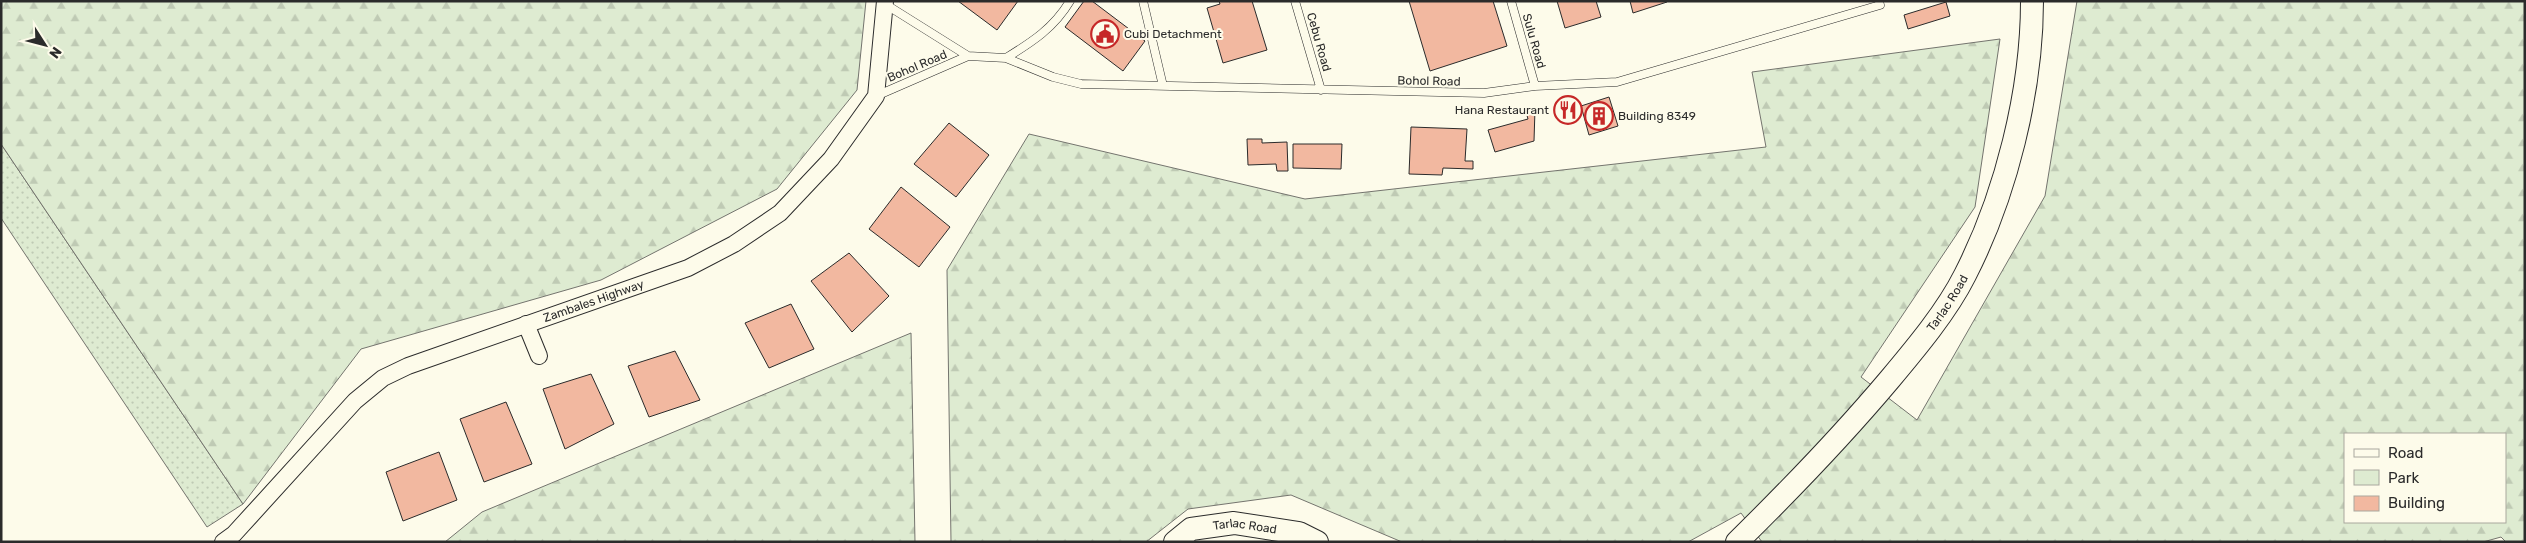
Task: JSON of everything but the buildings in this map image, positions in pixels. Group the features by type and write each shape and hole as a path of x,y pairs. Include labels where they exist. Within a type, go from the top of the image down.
{"main road":[{"name":"Tarlac Road","path":"1737,542 1798,482 1862,412 1918,345 1964,277 1988,226 2010,154 2028,74 2032,33 2032,1"},
{"name":"Tarlac Road","path":"1175,542 1191,529 1234,523 1299,533 1317,542"}],"street":[{"name":"Zambales Highway","path":"223,542 234,534 355,401 383,378 408,366 688,268 734,244 780,213 831,159 876,96 885,3"},
{"path":"526,324 538,356"}],"lane":[{"path":"1006,58 1041,37 1062,16 1070,1"},
{"path":"1143,1 1163,86"},
{"name":"Cebu Road","path":"1295,1 1321,90"},
{"name":"Sulu Road","path":"1511,1 1535,86"},
{"name":"Bohol Road","path":"876,96 968,56 1006,58 1053,77 1081,84 1484,93 1535,86 1617,82 1880,5 1878,1"},
{"name":"Bohol Road","path":"885,3 968,56"}],"green space":[{"path":"1,1 866,1 857,90 777,189 601,280 361,349 243,504 1,144"},
{"path":"2077,1 2525,1 2525,542 2506,542 2501,537 2483,542 1762,542 1741,513 1688,542 1402,542 1291,495 1188,509 1146,542 951,542 947,270 1029,134 1305,199 1766,147 1752,72 2000,39 1975,207 1861,377 1917,420 2045,196"},
{"path":"1,144 243,504 207,527 1,218"},
{"path":"911,333 915,542 445,542 482,512"}],"place":[{"name":"Cubi Detachment","path":"1105,34"},
{"name":"Hana Restaurant","path":"1568,110"},
{"name":"Building 8349","path":"1599,116"}]}
